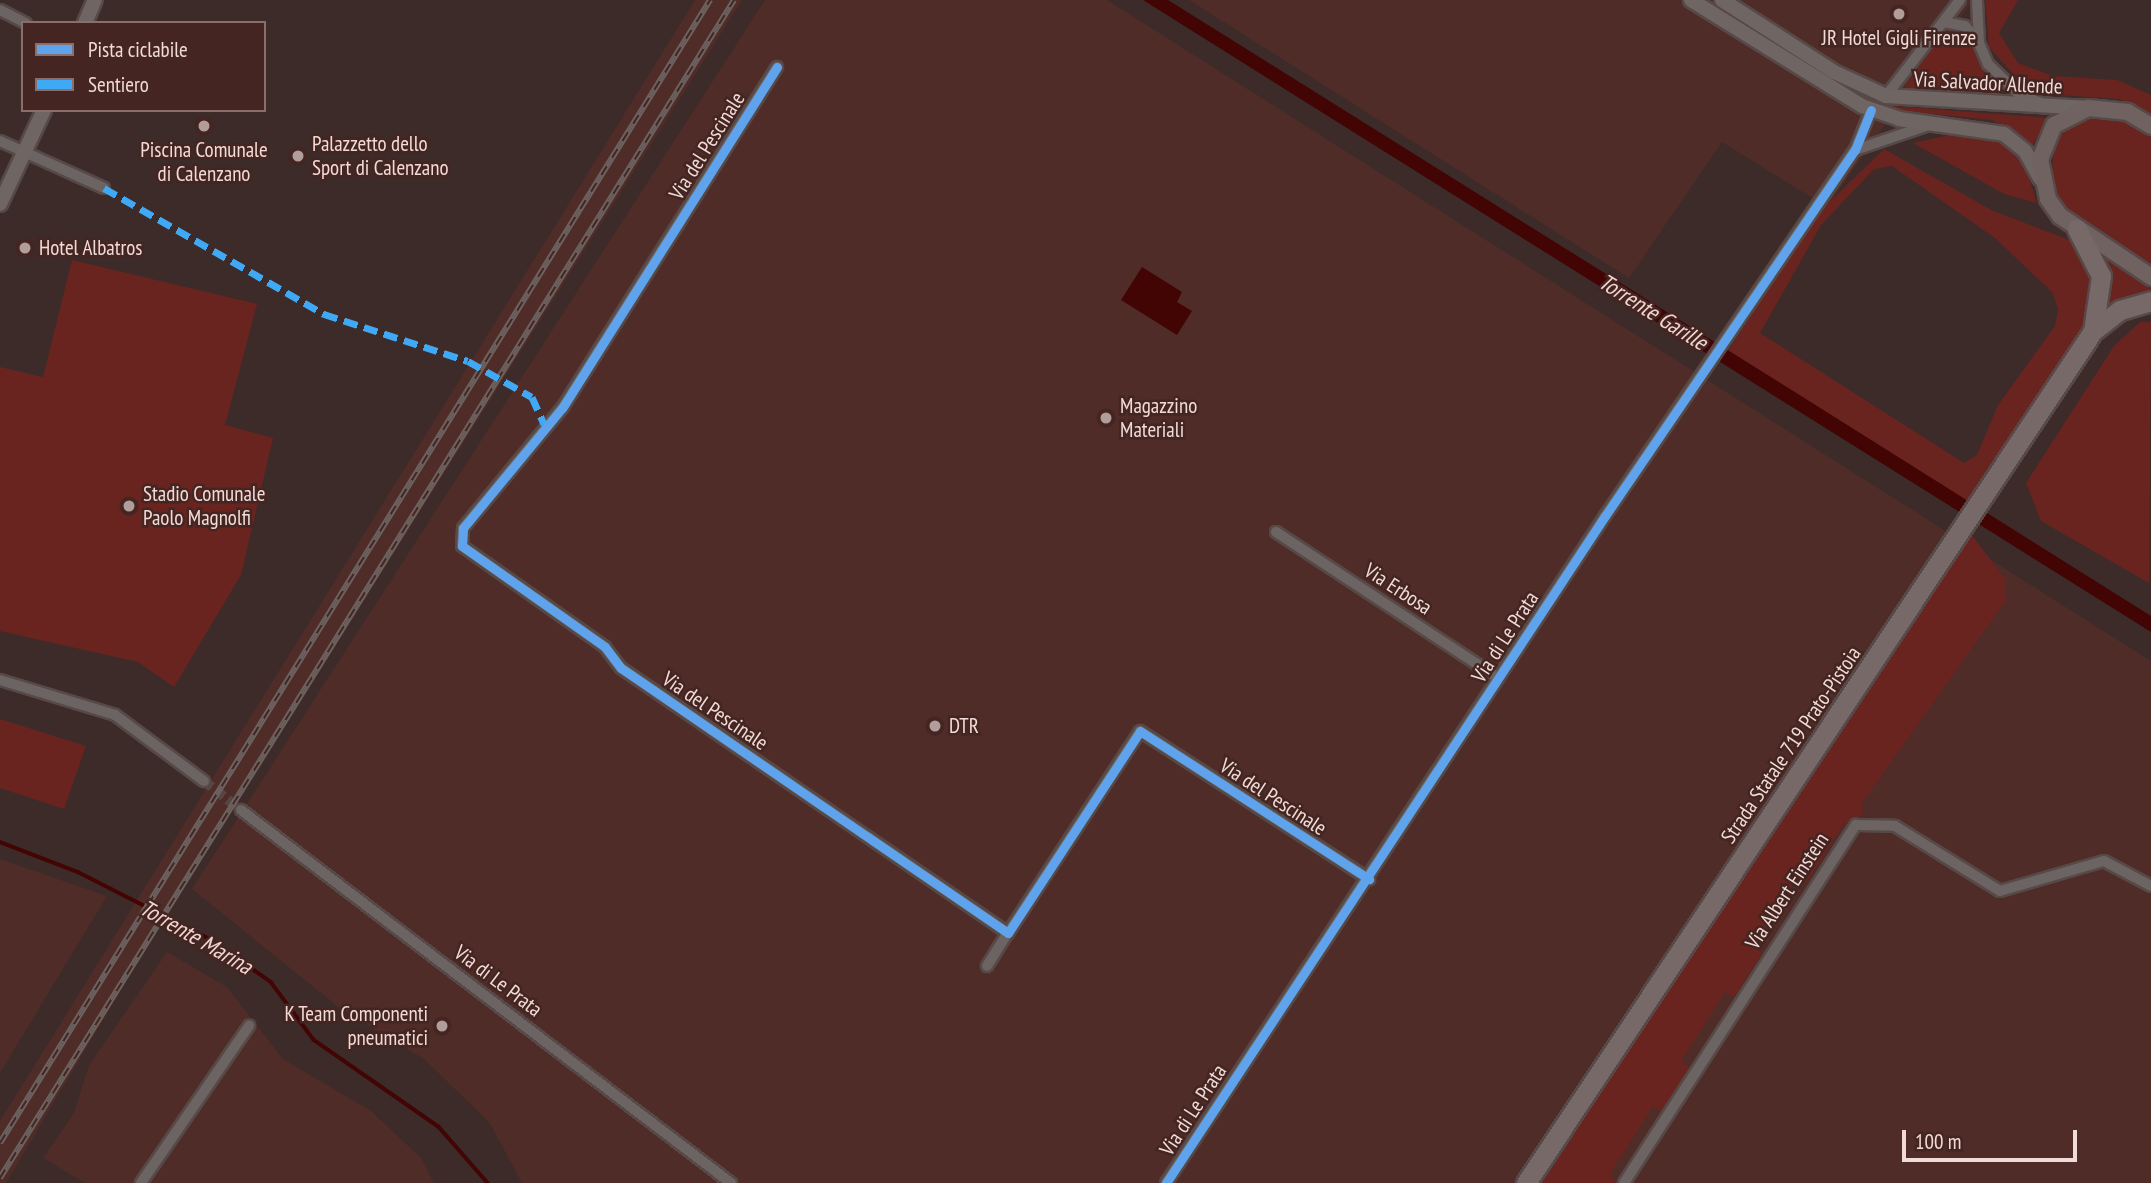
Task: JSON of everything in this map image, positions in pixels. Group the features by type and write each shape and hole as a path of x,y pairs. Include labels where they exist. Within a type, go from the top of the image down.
{"highway":[{"path":"2077,229 2101,275 2093,331"},
{"path":"2093,331 2120,310 2151,301"},
{"name":"Strada Statale 719 Prato-Pistoia","path":"1526,1183 2093,331"}],"main road":[{"path":"86,21 95,0"},
{"name":"Via Salvador Allende","path":"1691,0 1805,76 1871,110 1936,124 2004,134 2025,151 2042,180"},
{"path":"1722,0 1834,72 1886,96"},
{"name":"Via Salvador Allende","path":"1886,96 2128,112 2151,127"},
{"name":"Via Salvador Allende","path":"2088,108 2054,125 2040,159 2042,180 2048,199 2077,229 2151,277"},
{"path":"0,204 43,112"}],"street":[{"path":"1886,96 1960,0"},
{"path":"1977,0 1979,43"},
{"path":"0,10 22,21"},
{"path":"1944,22 1965,26 2006,84 2055,108"},
{"name":"Via del Pescinale","path":"777,67 562,408 463,528 462,546 605,647 621,668 1008,933 1140,731 1368,879"},
{"name":"Via di Le Prata","path":"1166,1183 1720,344 1855,150 1871,110"},
{"path":"1855,150 1936,124"},
{"path":"0,141 104,188"},
{"name":"Via Erbosa","path":"1276,532 1498,678"},
{"path":"0,680 115,715 204,781"},
{"name":"Via di Le Prata","path":"241,810 731,1183"},
{"name":"Via Albert Einstein","path":"1624,1183 1856,825 1895,826 2000,891 2104,861 2151,886"},
{"path":"986,966 1008,933"},
{"path":"141,1183 249,1026"}],"shaded area":[{"path":"695,0 742,0 156,931 6,1183 0,1183 0,1121"},
{"path":"765,0 1107,0 2151,661 2151,1183 522,1183 489,1122 424,1059 341,1009 192,889"},
{"path":"1189,0 1973,0 1827,207 1722,142 1629,278"},
{"path":"1985,0 2018,0 1999,33 2018,63 2053,76 2117,80 2151,95 2151,115 2120,99 2058,95 2023,85 1989,47"},
{"path":"1947,27 1969,37 2002,96 1903,90"},
{"path":"1850,88 1892,106 2050,118 2032,146 1993,120 1900,111"},
{"path":"2092,115 2122,119 2151,137 2151,265 2068,210 2052,190 2053,146 2069,125"},
{"path":"1959,133 2009,145 2025,165 2037,203 2004,194 1913,143"},
{"path":"1884,149 1993,211 2077,243 2092,271 2087,322 1969,505 1728,351 1819,212","holes":["1892,166 1995,238 2052,292 2058,309 2055,326 1998,405 1977,455 1964,463 1760,333 1821,225 1874,169"]},
{"path":"2101,257 2151,288 2151,295 2104,312 2108,286"},
{"name":"Stadio Comunale Paolo Magnolfi","path":"72,260 257,304 225,425 273,438 241,575 174,687 138,662 0,631 0,367 43,377"},
{"path":"2140,322 2151,322 2149,583 2041,521 2026,483 2114,346"},
{"path":"1971,534 2005,579 2006,600 1862,803 1863,814 1844,824 1806,883 1797,878 1753,947 1762,953 1734,997 1725,992 1681,1061 1689,1067 1671,1097 1662,1111 1653,1106 1610,1174 1616,1183 1538,1183"},
{"path":"0,719 86,746 64,809 0,788"},
{"path":"0,859 107,896 0,1073"},
{"path":"167,952 227,987 283,1059 371,1111 421,1158 434,1183 85,1183 43,1158 74,1113 89,1065"}],"water":[{"name":"Torrente Garille","path":"1143,0 1168,0 1798,394 2151,616 2151,632"},
{"path":"1142,267 1182,292 1177,302 1192,311 1177,335 1121,300"}],"waterway":[{"name":"Torrente Marina","path":"0,842 78,872 210,939 271,982 314,1040 439,1127 488,1183"}],"tunnel":[{"path":"204,781 241,810"}],"railway":[{"path":"0,1143 710,0"},
{"path":"0,1178 734,0"}],"marked path":[{"path":"104,188 324,314 468,361 532,397 544,424"}],"cycle path":[{"path":"777,67 562,408 463,528 462,546 605,647 621,668 1008,933 1140,731 1369,879"},
{"path":"1166,1183 1605,516 1855,150 1871,110"}],"place":[{"name":"JR Hotel Gigli Firenze","path":"1899,14"},
{"name":"Piscina Comunale di Calenzano","path":"204,126"},
{"name":"Palazzetto dello Sport di Calenzano","path":"298,156"},
{"name":"Hotel Albatros","path":"25,248"},
{"name":"Magazzino Materiali","path":"1106,418"},
{"name":"Stadio Comunale Paolo Magnolfi","path":"129,506"},
{"name":"DTR","path":"935,726"},
{"name":"K Team Componenti pneumatici","path":"442,1026"}]}
